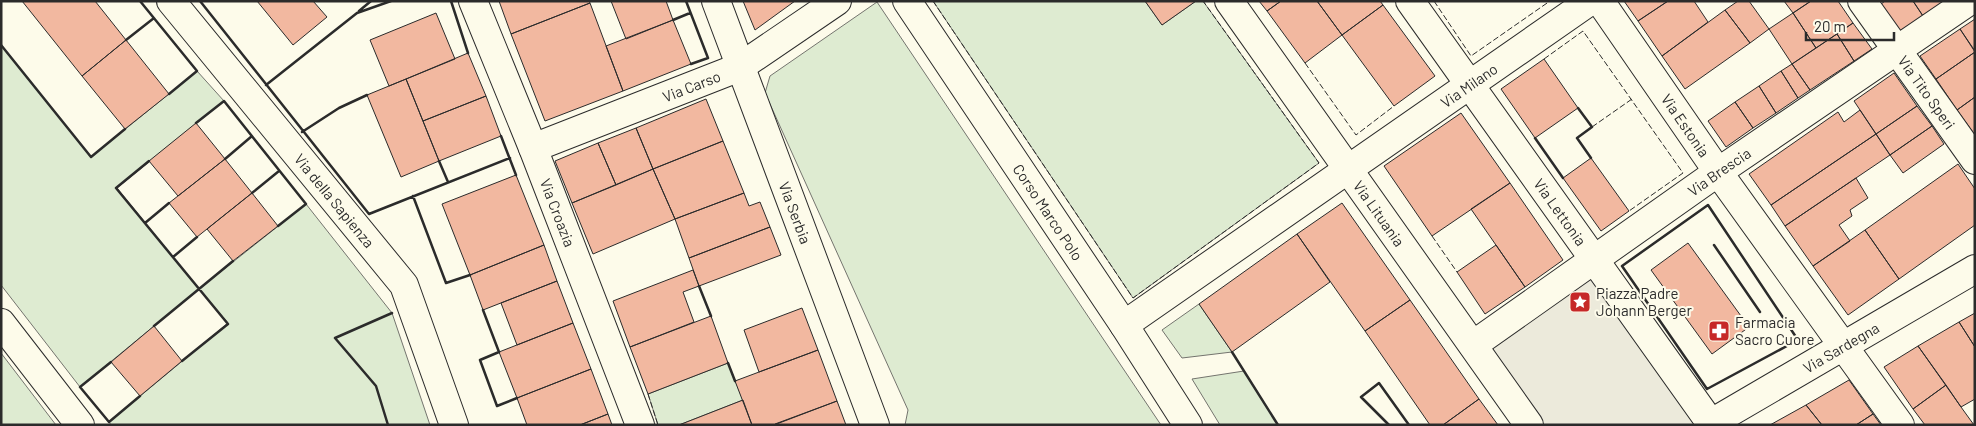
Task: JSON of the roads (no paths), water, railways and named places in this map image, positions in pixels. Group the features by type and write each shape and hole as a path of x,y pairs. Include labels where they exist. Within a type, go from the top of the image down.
{"street":[{"name":"Via della Sapienza","path":"171,1 404,285 454,425"},
{"name":"Via Croazia","path":"473,1 533,148 640,425"},
{"name":"Via Serbia","path":"716,1 875,425"},
{"name":"Via Carso","path":"533,148 740,67 837,1"},
{"name":"Corso Marco Polo","path":"907,1 1124,325 1188,425"},
{"name":"Via Lituania","path":"1229,1 1529,425"},
{"name":"Via Lettonia","path":"1410,1 1710,424"},
{"name":"Via Milano","path":"1124,325 1590,1"},
{"name":"Via Estonia","path":"1600,1 1718,172 1900,425"},
{"name":"Via Tito Speri","path":"1862,1 1975,160"},
{"name":"Via Brescia","path":"1473,346 1718,172 1969,1"},
{"name":"Via Sardegna","path":"1710,424 1975,269"},
{"path":"1,323 80,425"}],"place":[{"name":"Piazza Padre Johann Berger","path":"1580,302"},
{"name":"Farmacia Sacro Cuore","path":"1719,331"}]}
